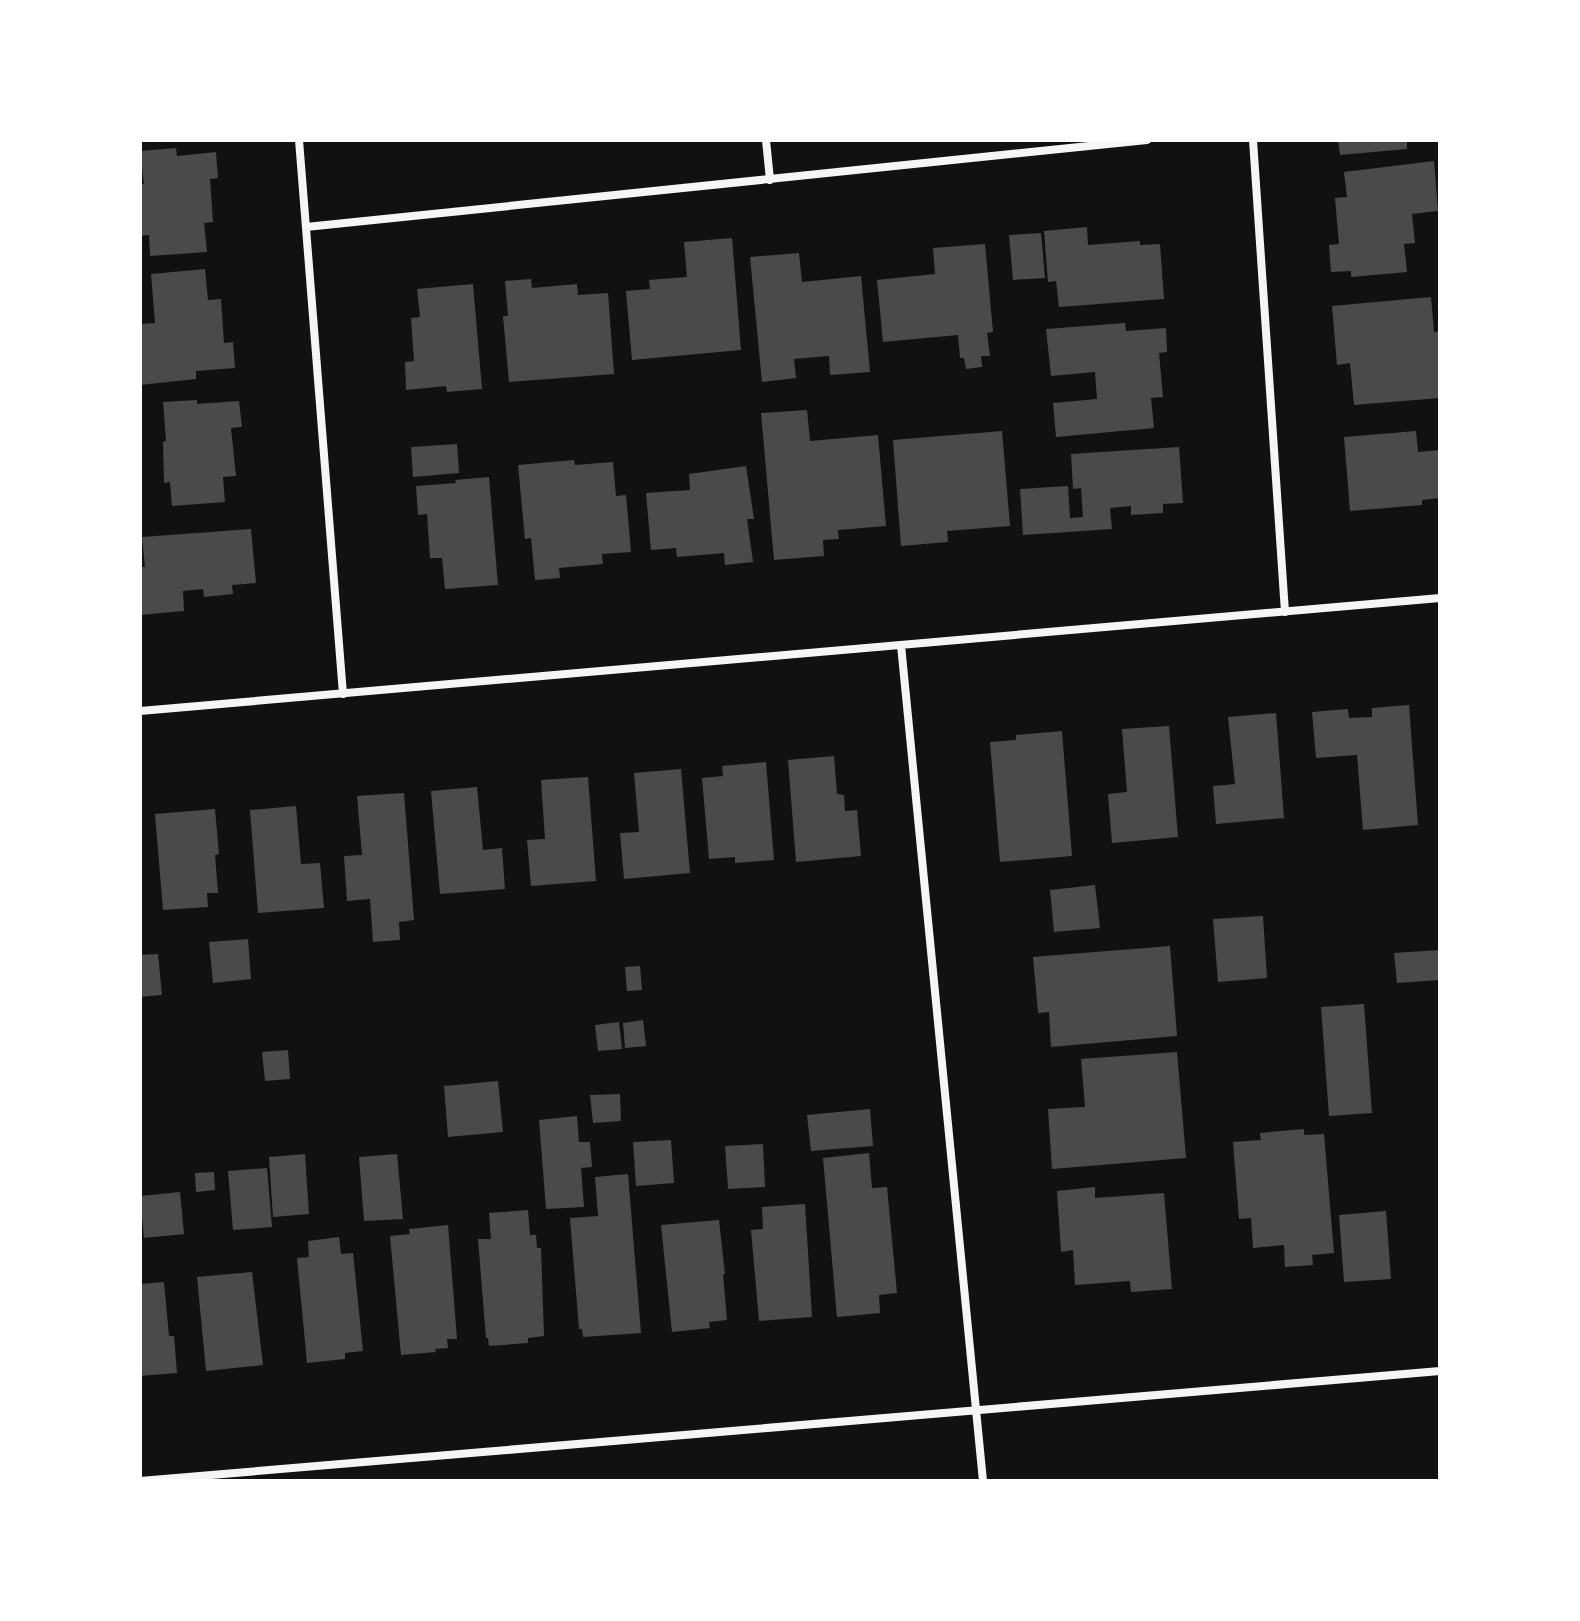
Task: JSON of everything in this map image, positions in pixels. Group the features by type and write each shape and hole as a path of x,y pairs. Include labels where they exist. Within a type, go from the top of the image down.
{"street":[{"path":"299,140 343,694"},
{"path":"766,140 770,180"},
{"path":"306,227 1147,140"},
{"path":"1253,140 1285,612"},
{"path":"140,711 1440,598"},
{"path":"901,645 983,1481"},
{"path":"140,1481 1440,1371"}],"building":[{"path":"1338,140 1407,140 1407,149 1340,155"},
{"path":"176,148 177,156 216,152 218,178 210,179 213,222 204,223 207,252 150,256 149,235 140,236 140,184 144,184 140,151"},
{"path":"1434,161 1438,211 1412,214 1415,243 1404,244 1407,272 1351,277 1351,271 1331,272 1329,245 1339,244 1335,198 1347,197 1344,172"},
{"path":"1087,227 1088,245 1140,241 1140,245 1160,244 1164,299 1059,307 1056,281 1048,282 1044,231"},
{"path":"1041,233 1045,278 1013,280 1009,235"},
{"path":"732,238 741,350 632,360 626,291 650,289 649,280 687,277 684,242"},
{"path":"985,244 993,332 987,333 990,356 981,356 982,367 966,369 964,358 960,358 958,335 883,342 877,280 935,274 933,248"},
{"path":"799,253 802,282 861,276 870,372 830,375 829,356 794,359 796,378 762,382 750,257"},
{"path":"205,269 208,300 221,299 224,343 233,342 235,368 196,371 196,379 140,385 140,324 155,323 151,274"},
{"path":"531,279 532,288 577,284 578,295 608,293 614,374 509,382 503,316 508,316 505,281"},
{"path":"473,284 482,389 447,392 446,386 406,390 405,362 414,361 411,318 420,317 417,289"},
{"path":"1431,297 1434,332 1440,331 1440,398 1354,405 1350,363 1337,365 1332,306"},
{"path":"1125,323 1126,331 1166,328 1167,352 1159,353 1163,397 1151,398 1154,428 1056,437 1053,403 1097,399 1095,372 1051,376 1046,329"},
{"path":"197,400 197,404 239,401 242,427 231,428 236,476 223,477 225,502 172,506 170,482 164,483 163,442 166,441 163,402"},
{"path":"807,410 810,441 878,435 886,526 838,530 839,539 823,540 824,556 774,560 761,413"},
{"path":"1002,431 1010,526 947,531 948,542 901,546 893,440"},
{"path":"1416,431 1418,452 1440,450 1440,498 1422,500 1422,505 1350,511 1344,437"},
{"path":"457,444 459,473 413,477 411,447"},
{"path":"1179,447 1183,503 1163,504 1163,513 1131,515 1131,506 1110,508 1112,529 1023,535 1020,489 1068,486 1070,518 1083,517 1081,488 1073,489 1071,454"},
{"path":"574,460 575,465 613,462 616,496 626,495 631,552 602,554 603,564 559,568 560,578 535,580 531,538 525,539 518,465"},
{"path":"746,466 754,519 747,519 753,562 725,565 724,553 677,557 676,548 651,550 646,493 690,490 689,474"},
{"path":"489,477 498,585 445,589 442,558 430,558 427,514 418,515 416,486"},
{"path":"251,529 256,583 232,585 233,594 204,597 203,589 183,591 184,611 140,615 140,567 145,567 142,537"},
{"path":"1409,705 1418,825 1363,830 1357,755 1316,758 1312,712 1348,709 1349,718 1372,717 1372,708"},
{"path":"1276,713 1284,818 1216,824 1213,786 1235,784 1228,717"},
{"path":"1169,726 1178,837 1112,843 1108,794 1127,792 1122,729"},
{"path":"1062,731 1072,856 1000,862 990,742 1016,740 1016,735"},
{"path":"834,756 837,794 844,795 845,811 857,810 861,856 796,862 788,760"},
{"path":"766,762 774,860 735,863 735,857 709,859 702,778 723,776 722,766"},
{"path":"681,769 690,873 624,879 620,833 639,832 634,773"},
{"path":"588,777 596,881 531,886 527,840 545,839 541,780"},
{"path":"477,787 483,850 502,848 505,889 440,894 431,791"},
{"path":"404,793 414,920 399,922 400,940 373,942 370,899 347,901 344,856 362,855 357,796"},
{"path":"296,806 301,864 320,863 324,908 258,913 250,810"},
{"path":"215,809 218,893 207,893 208,907 163,910 155,814"},
{"path":"1095,885 1100,928 1054,932 1050,890"},
{"path":"1263,916 1267,978 1218,982 1213,919"},
{"path":"248,939 251,979 213,983 209,942"},
{"path":"1170,946 1177,1036 1051,1047 1049,1012 1038,1013 1033,957"},
{"path":"1440,950 1440,980 1397,983 1394,953"},
{"path":"158,954 162,995 140,997 140,955"},
{"path":"640,966 642,990 627,991 625,967"},
{"path":"1364,1004 1372,1113 1329,1116 1321,1007"},
{"path":"643,1020 646,1046 625,1048 623,1023"},
{"path":"619,1022 622,1049 598,1051 595,1025"},
{"path":"288,1050 290,1079 265,1081 262,1052"},
{"path":"1177,1052 1186,1158 1052,1169 1048,1109 1085,1107 1081,1059"},
{"path":"498,1081 503,1132 448,1137 444,1086"},
{"path":"620,1094 621,1121 593,1123 590,1095"},
{"path":"870,1109 873,1146 811,1151 807,1115"},
{"path":"577,1116 579,1142 590,1142 592,1167 581,1168 584,1207 546,1209 539,1120"},
{"path":"1304,1129 1304,1135 1324,1134 1334,1253 1312,1255 1313,1265 1285,1267 1284,1245 1253,1248 1251,1218 1239,1219 1233,1142 1261,1140 1260,1133"},
{"path":"671,1140 674,1183 636,1186 633,1142"},
{"path":"763,1144 765,1187 728,1189 725,1146"},
{"path":"869,1153 872,1188 887,1187 897,1293 879,1295 880,1313 837,1317 823,1158"},
{"path":"305,1154 309,1214 273,1217 269,1157"},
{"path":"397,1154 403,1219 364,1221 359,1157"},
{"path":"267,1168 272,1227 233,1230 228,1171"},
{"path":"214,1172 215,1190 196,1192 195,1173"},
{"path":"628,1174 641,1333 583,1337 582,1329 579,1329 570,1218 598,1216 595,1177"},
{"path":"1095,1187 1095,1198 1164,1193 1172,1289 1131,1292 1130,1281 1075,1285 1073,1250 1061,1252 1057,1191"},
{"path":"180,1192 184,1234 144,1238 140,1196"},
{"path":"805,1204 812,1317 759,1321 751,1230 763,1229 762,1207"},
{"path":"528,1210 530,1235 536,1235 537,1248 541,1248 544,1336 528,1338 528,1343 489,1346 478,1239 491,1239 489,1213"},
{"path":"1386,1211 1391,1279 1344,1282 1339,1215"},
{"path":"719,1220 727,1320 709,1322 710,1328 672,1332 661,1225"},
{"path":"448,1225 457,1339 447,1339 448,1348 435,1349 436,1352 401,1355 390,1236 410,1234 409,1229"},
{"path":"339,1237 341,1254 353,1253 363,1351 345,1353 345,1359 307,1363 297,1258 309,1257 308,1241"},
{"path":"252,1272 263,1365 206,1371 197,1277"},
{"path":"164,1282 169,1336 174,1336 177,1373 140,1376 140,1284"}]}
